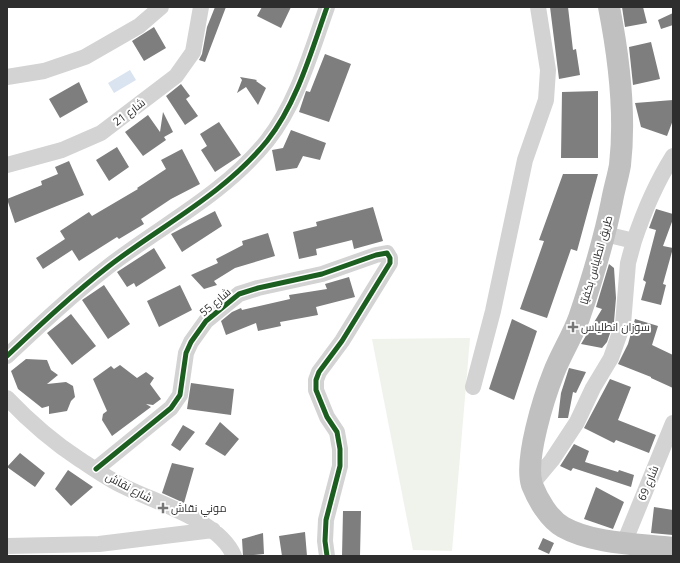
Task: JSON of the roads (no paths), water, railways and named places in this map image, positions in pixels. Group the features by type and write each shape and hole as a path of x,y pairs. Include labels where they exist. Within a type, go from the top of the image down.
{"highway":[{"name":"طريق انطلياس بكفيّا","path":"609,7 617,57 621,112 620,165 605,234 578,319 554,373 538,422 531,455 532,484 549,515 562,526 586,536 624,543 673,548"}],"street":[{"path":"7,77 44,71 85,57 139,26 161,7"},
{"name":"شارع 21","path":"7,165 62,150 101,133 176,76 193,52 201,7"},
{"path":"7,356 60,307 109,266 200,204 235,175 267,141 300,81 327,7"},
{"path":"473,387 493,311 525,160 546,100 548,70 538,7"},
{"path":"532,484 552,460 577,422 593,388 611,358 624,324 628,263 634,241 646,207 663,172 673,156"},
{"path":"605,234 634,241"},
{"name":"شارع 55","path":"96,469 171,408 180,394 186,354 191,342 206,322 239,294 258,288 322,274 383,253 389,254 390,263 346,335 319,372 316,380 316,390 327,417 337,432 340,449 340,466 326,520 325,541 327,556"},
{"name":"شارع نقاش","path":"7,398 59,443 122,486 213,530 226,541 234,556"},
{"name":"شارع 69","path":"624,543 673,423"},
{"path":"7,546 99,544 213,530"}],"place":[{"name":"سوزان انطلياس","path":"573,327"},
{"name":"موني نقاش","path":"163,508"}]}
